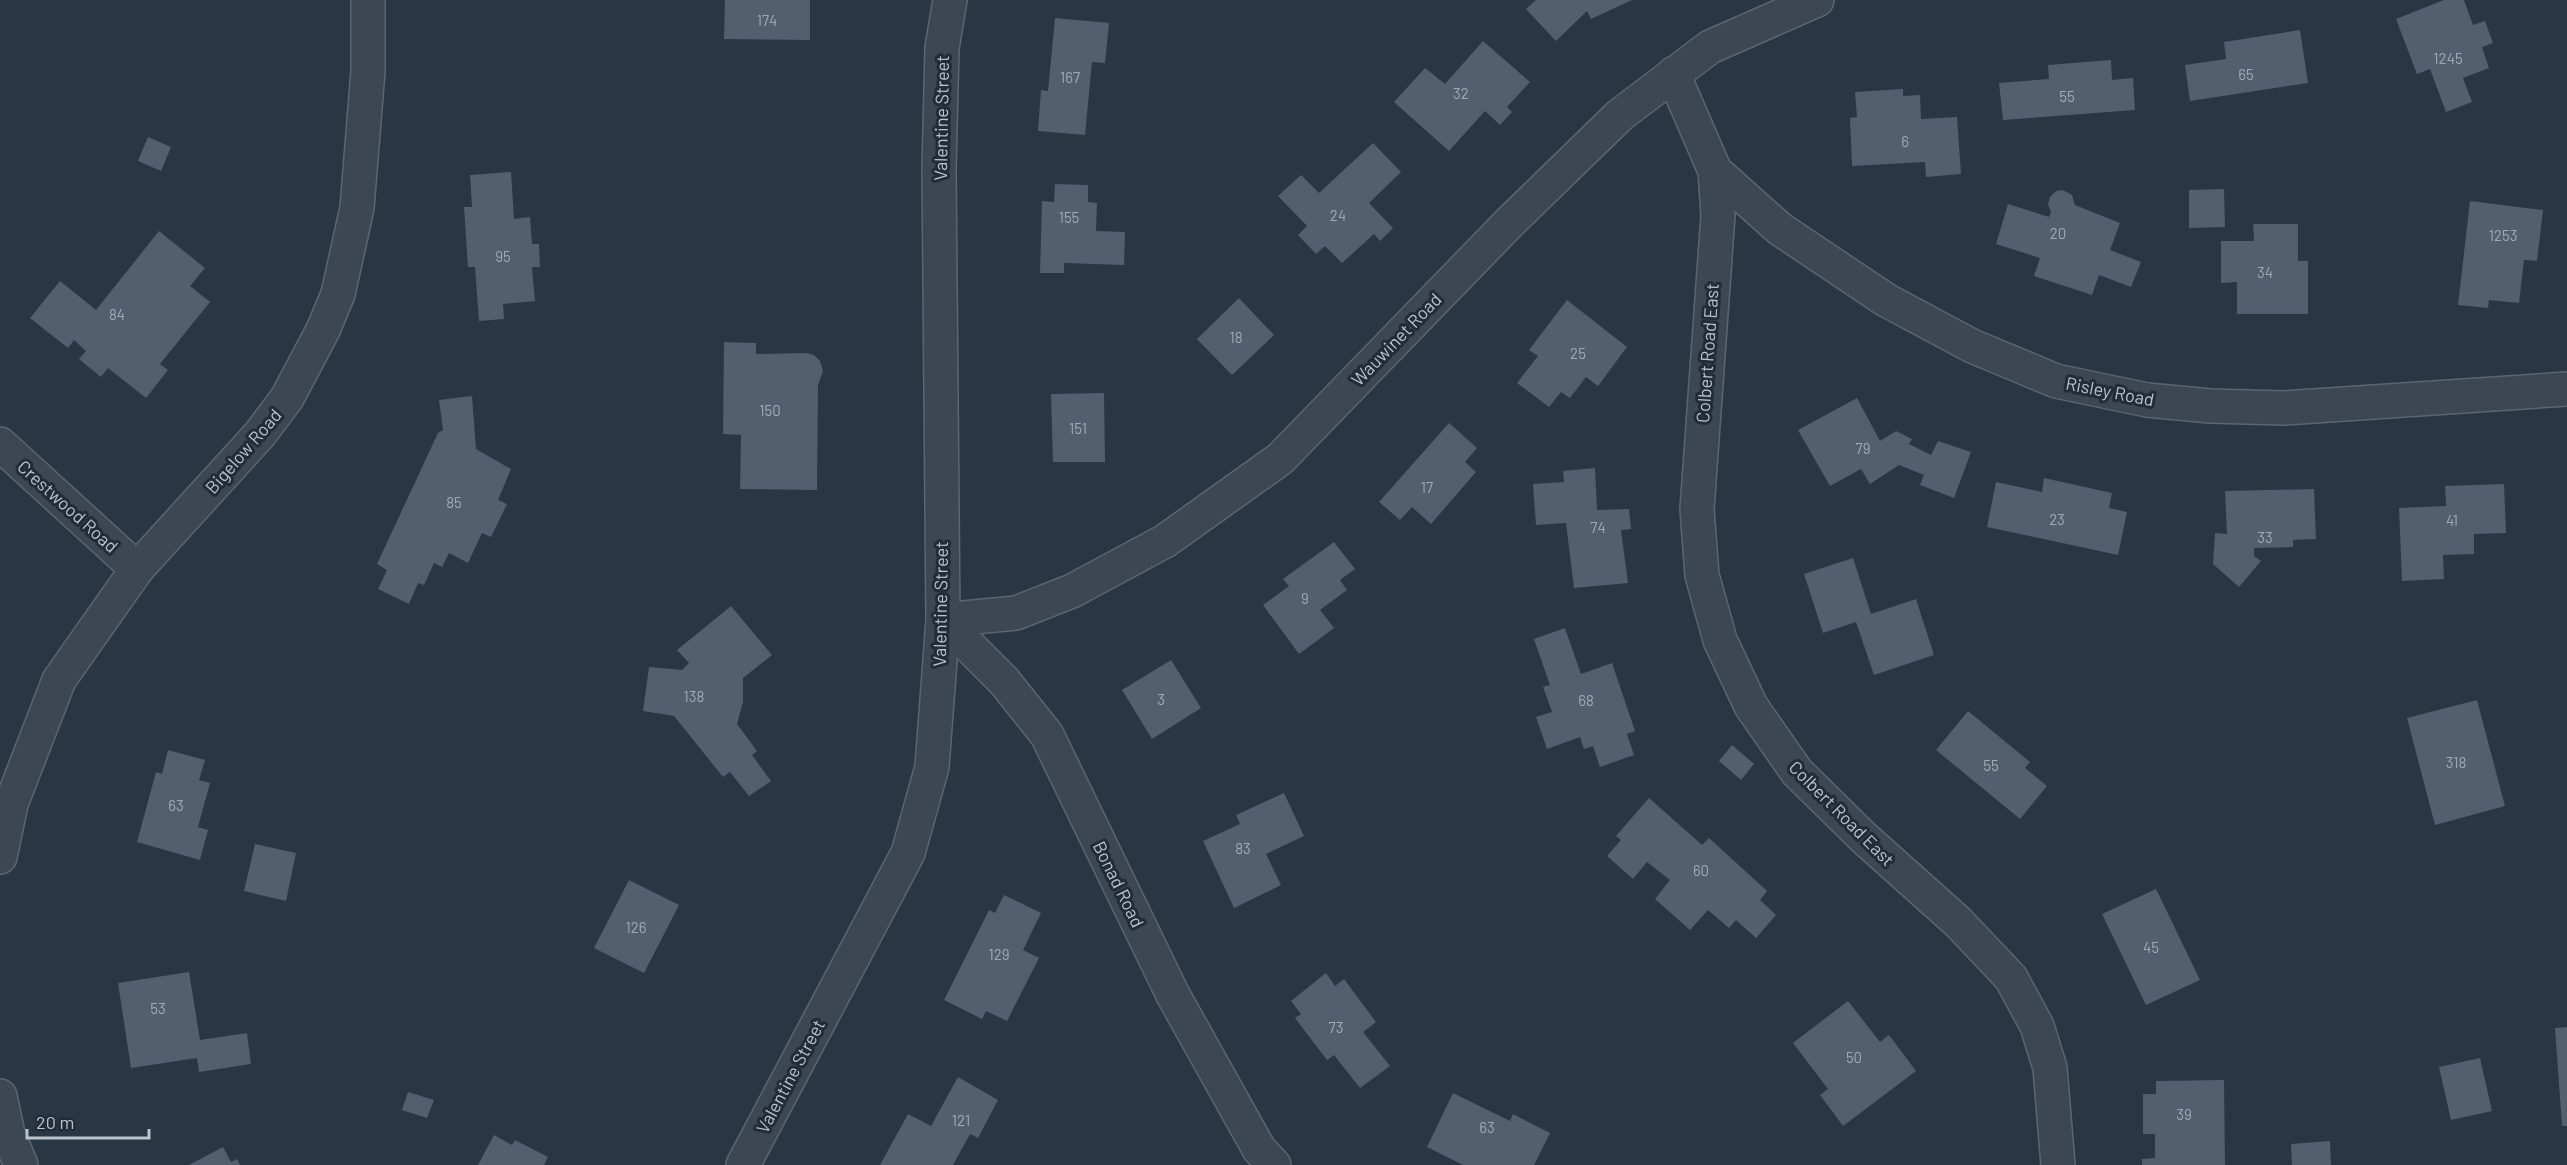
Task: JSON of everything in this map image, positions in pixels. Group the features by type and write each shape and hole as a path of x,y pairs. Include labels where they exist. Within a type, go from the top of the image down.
{"street":[{"name":"Bigelow Road","path":"0,857 11,804 59,680 137,569 260,434 287,398 323,330 338,294 358,196 368,71 368,0"},
{"name":"Valentine Street","path":"743,1165 908,853 932,767 943,620 939,169 942,48 950,0"},
{"name":"Wauwinet Road","path":"943,620 1016,614 1072,591 1165,541 1280,459 1556,177 1620,115 1710,47 1817,0"},
{"name":"Colbert Road East","path":"1673,74 1715,171 1718,215 1697,509 1702,575 1720,640 1751,706 1797,772 1863,837 1958,922 2011,978 2037,1026 2050,1068 2058,1165"},
{"name":"Risley Road","path":"1715,171 1780,229 1886,300 1972,346 2056,381 2147,400 2210,406 2284,408 2567,389"},
{"name":"Crestwood Road","path":"0,444 137,569"},
{"name":"Bonad Road","path":"943,620 1004,681 1047,735 1173,994 1259,1149 1274,1165"},
{"path":"0,1096 9,1134 21,1165"}],"building":[{"path":"725,0 810,0 810,40 724,39"},
{"path":"1536,0 1632,0 1591,19 1587,11 1556,41 1526,9"},
{"path":"2444,0 2464,0 2473,25 2485,21 2493,43 2482,47 2489,68 2463,78 2472,102 2446,112 2430,69 2417,74 2396,19"},
{"path":"1055,18 1109,23 1105,63 1092,62 1085,135 1038,131 1041,90 1048,91"},
{"path":"2300,30 2308,83 2190,101 2185,65 2226,59 2224,42"},
{"path":"1483,41 1530,82 1507,107 1512,112 1500,125 1485,111 1449,151 1394,102 1425,68 1445,84"},
{"path":"2111,60 2112,80 2133,78 2135,110 2003,120 1999,83 2049,79 2048,65"},
{"path":"1903,89 1903,96 1920,95 1921,119 1957,117 1961,174 1926,177 1925,162 1852,166 1850,118 1857,117 1855,92"},
{"path":"148,137 171,147 161,171 138,161"},
{"path":"1373,143 1401,172 1369,203 1393,228 1380,241 1374,234 1342,263 1325,246 1316,254 1298,235 1307,226 1278,196 1301,175 1319,193"},
{"path":"511,172 514,219 530,217 532,244 539,244 540,267 532,267 535,301 503,304 504,319 479,321 475,267 468,267 464,207 472,207 470,175"},
{"path":"1055,184 1088,185 1088,202 1097,203 1096,231 1125,232 1124,265 1064,263 1064,273 1040,273 1042,201 1054,202"},
{"path":"2224,189 2225,227 2189,228 2189,190"},
{"path":"2063,190 2072,195 2075,205 2120,223 2110,250 2141,262 2131,287 2099,275 2092,295 2034,276 2040,258 1996,244 2008,204 2049,217 2050,197 2056,191"},
{"path":"2470,201 2543,210 2537,261 2524,260 2519,303 2489,300 2488,308 2458,305"},
{"path":"2253,224 2298,224 2298,261 2308,261 2308,314 2237,314 2237,282 2221,283 2221,241 2254,241"},
{"path":"159,231 205,268 190,286 210,302 160,364 168,370 146,398 108,368 101,377 79,359 86,351 74,340 68,348 30,318 60,281 96,310"},
{"path":"1239,298 1274,335 1232,375 1197,339"},
{"path":"1567,300 1627,347 1598,386 1586,377 1570,398 1561,392 1549,407 1517,383 1538,356 1529,350"},
{"path":"724,342 756,343 756,354 807,353 814,355 820,361 823,371 818,385 817,490 740,489 741,435 723,434"},
{"path":"1104,393 1105,462 1053,462 1051,394"},
{"path":"472,396 476,449 511,469 498,500 507,504 491,537 482,533 468,563 449,553 442,567 434,563 424,585 418,583 409,604 378,589 387,570 377,564 438,433 443,430 439,400"},
{"path":"1857,398 1880,441 1896,431 1912,439 1909,444 1931,455 1938,441 1971,452 1954,498 1920,485 1924,475 1899,465 1870,484 1861,469 1830,486 1798,430"},
{"path":"1449,423 1477,448 1465,462 1476,472 1431,524 1412,507 1400,520 1379,502"},
{"path":"1595,468 1597,510 1629,509 1631,529 1621,530 1628,583 1574,588 1566,523 1536,525 1533,484 1564,482 1563,471"},
{"path":"2044,478 2112,493 2109,508 2127,512 2118,555 1987,527 1996,482 2042,492"},
{"path":"2504,484 2506,533 2474,534 2474,554 2443,555 2444,579 2402,581 2399,508 2446,506 2445,486"},
{"path":"2314,489 2316,539 2293,540 2293,547 2254,548 2254,556 2261,561 2239,587 2213,564 2215,533 2227,534 2225,491"},
{"path":"1334,542 1355,569 1340,580 1347,590 1320,610 1334,628 1299,654 1263,605 1289,586 1283,579"},
{"path":"1853,558 1871,614 1916,599 1934,655 1874,675 1856,622 1823,633 1804,574"},
{"path":"731,606 772,655 743,678 743,702 737,724 757,751 752,755 771,781 749,796 730,772 723,777 674,716 643,711 649,667 682,670 689,663 677,650"},
{"path":"1565,628 1581,674 1612,663 1635,731 1627,734 1634,755 1600,767 1593,746 1584,749 1580,737 1547,749 1536,717 1552,712 1543,687 1550,685 1534,639"},
{"path":"1171,660 1201,708 1152,739 1122,690"},
{"path":"2477,700 2505,806 2435,825 2407,718"},
{"path":"1968,711 2030,762 2025,768 2047,786 2020,819 1936,750"},
{"path":"1732,745 1754,764 1741,780 1719,761"},
{"path":"168,750 205,760 199,780 210,783 198,827 208,830 200,860 137,842 156,772 162,774"},
{"path":"1284,793 1304,836 1266,854 1281,885 1234,908 1203,841 1240,824 1236,815"},
{"path":"1649,798 1702,845 1709,838 1767,891 1760,900 1776,915 1756,938 1736,920 1729,928 1708,910 1690,930 1655,899 1670,880 1647,862 1633,879 1607,856 1621,840 1616,836"},
{"path":"255,844 296,853 286,901 244,891"},
{"path":"629,880 679,905 644,973 594,948"},
{"path":"2156,889 2200,980 2146,1005 2102,914"},
{"path":"1004,895 1041,913 1023,950 1039,958 1007,1021 986,1011 982,1019 944,1000 989,910 995,913"},
{"path":"189,972 200,1040 247,1033 251,1064 199,1072 197,1058 131,1068 118,983"},
{"path":"1326,973 1335,986 1344,979 1376,1022 1363,1032 1390,1066 1360,1088 1334,1055 1327,1060 1295,1018 1301,1014 1291,1001"},
{"path":"1848,1001 1880,1042 1889,1035 1916,1071 1843,1126 1820,1095 1828,1089 1793,1043"},
{"path":"2567,1027 2567,1126 2562,1126 2555,1028"},
{"path":"2480,1058 2492,1111 2451,1120 2439,1067"},
{"path":"958,1077 998,1100 978,1138 970,1134 953,1165 880,1165 908,1114 931,1126"},
{"path":"2224,1080 2225,1165 2142,1165 2142,1159 2155,1158 2155,1134 2143,1134 2143,1094 2156,1094 2156,1081"},
{"path":"408,1092 434,1100 427,1118 402,1110"},
{"path":"1453,1093 1510,1121 1513,1114 1550,1133 1534,1165 1463,1165 1427,1147"},
{"path":"494,1135 512,1145 515,1140 548,1157 544,1165 478,1165"},
{"path":"2330,1141 2331,1165 2292,1165 2291,1144"},
{"path":"223,1147 231,1162 237,1159 240,1165 189,1165"}]}
